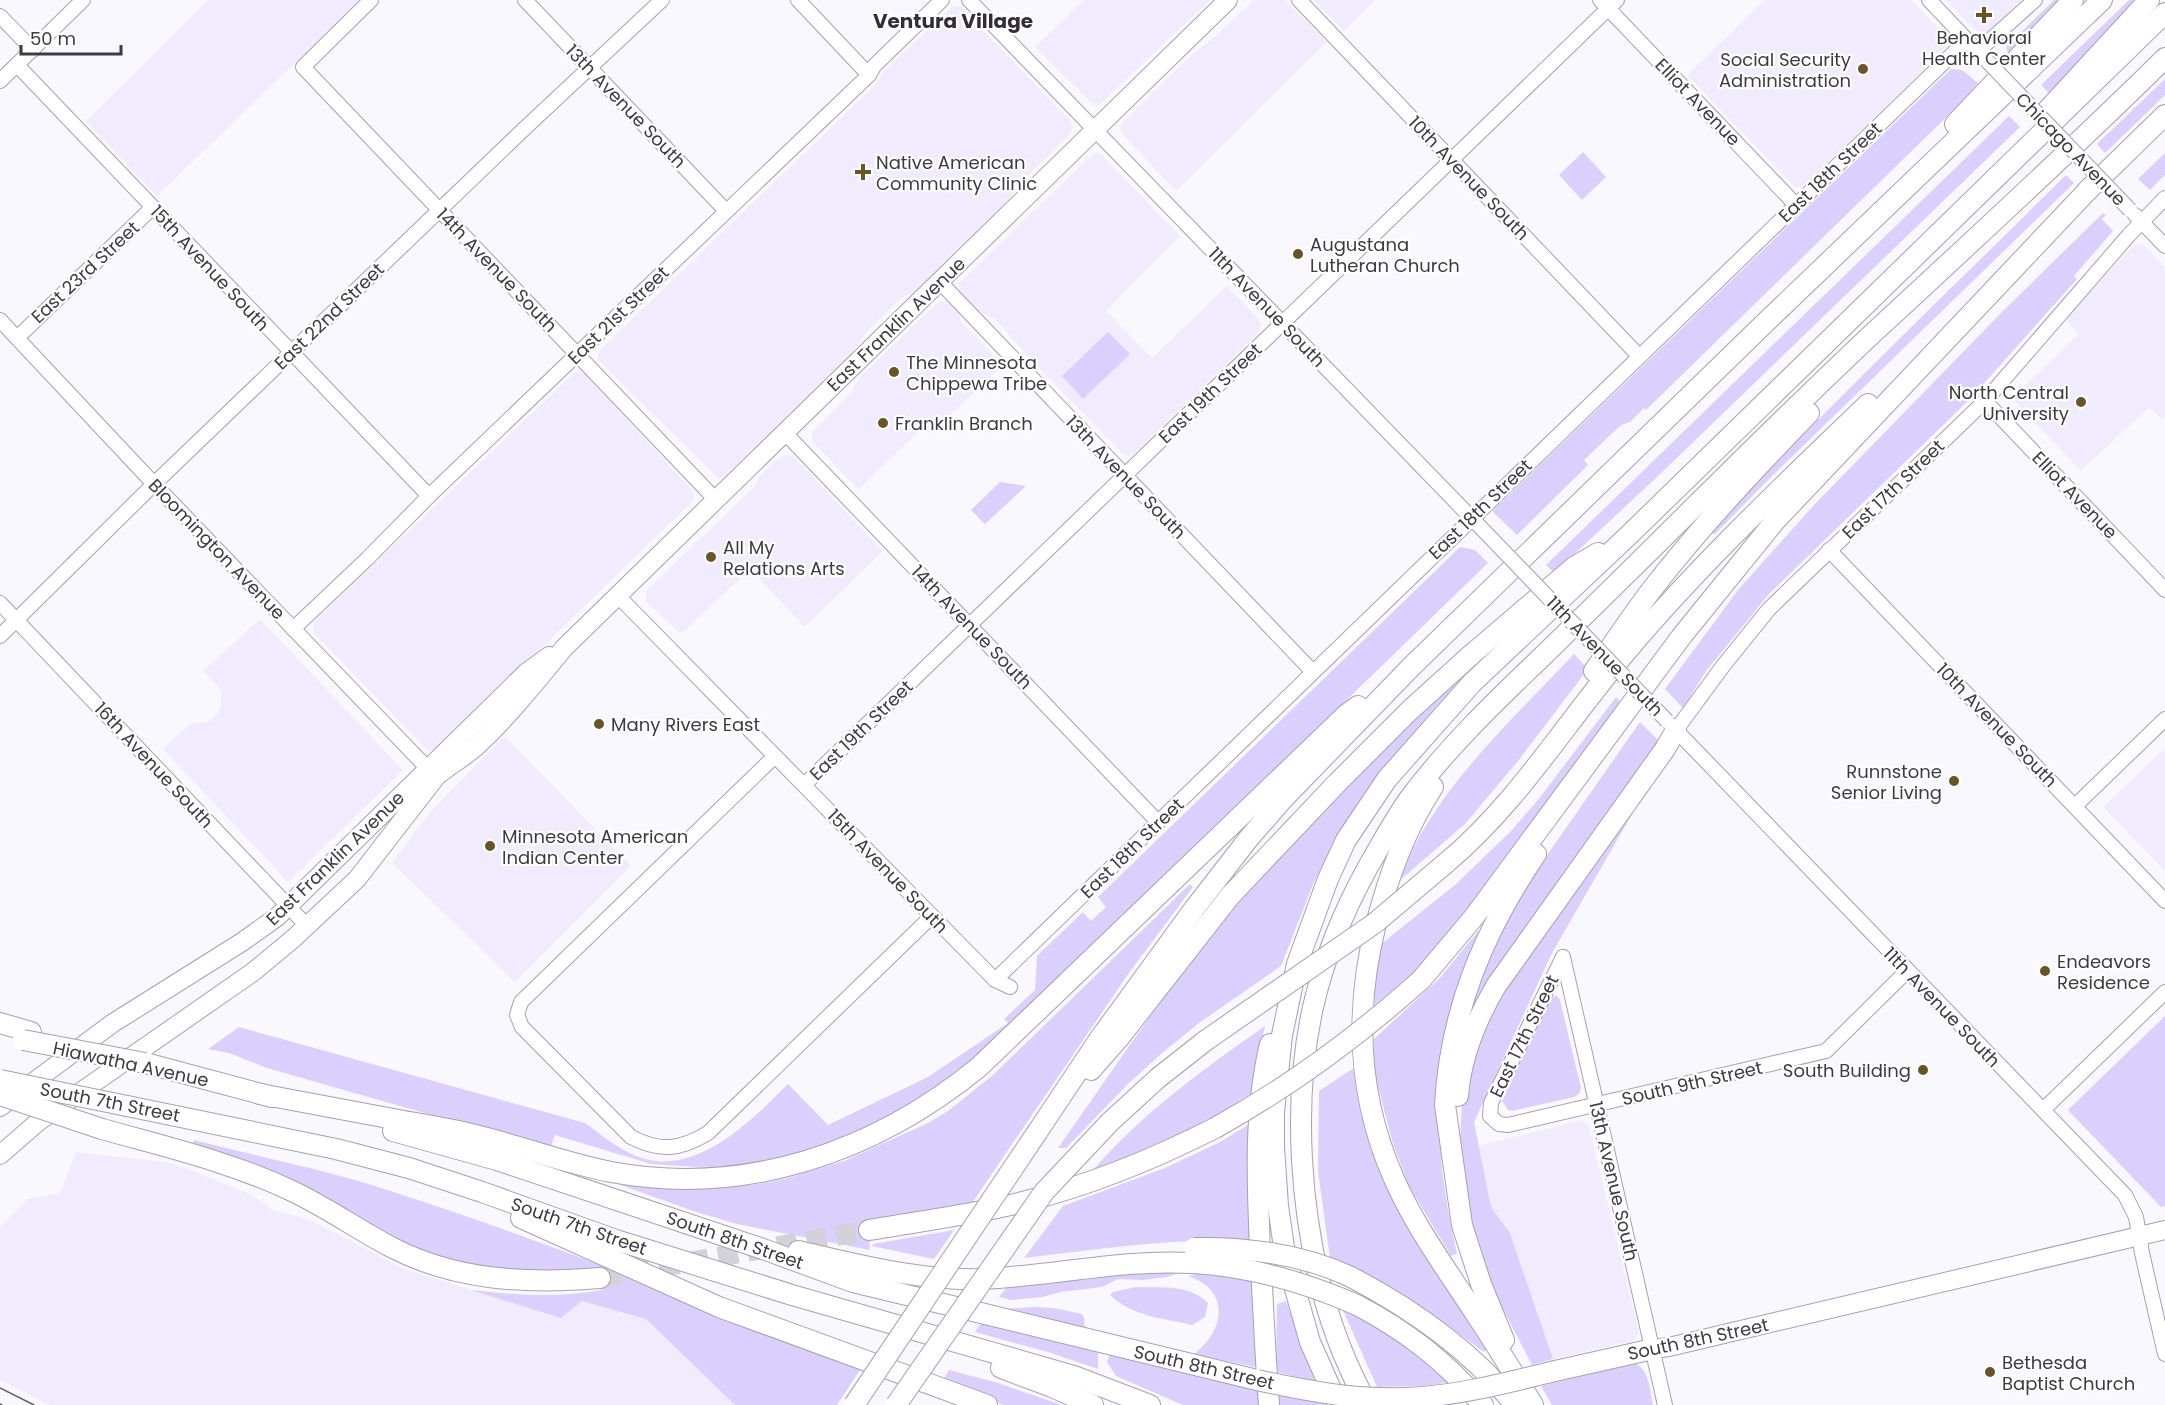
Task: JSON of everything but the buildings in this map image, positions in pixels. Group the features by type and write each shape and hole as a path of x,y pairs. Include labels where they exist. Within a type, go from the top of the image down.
{"highway":[{"path":"1768,320 2073,0"},
{"path":"854,1405 1098,1041 1194,909 1249,838 1283,799 1411,667 2102,0"},
{"path":"1918,254 2149,0"},
{"path":"1338,1405 1310,1342 1285,1254 1278,1206 1274,1147 1277,1082 1286,1012 1297,964 1320,900 1346,840 1400,762 1472,683 1629,535 2165,13"},
{"path":"1368,1405 1336,1335 1315,1268 1303,1177 1300,1096 1307,1035 1324,964 1361,880 1398,815 1422,782 1459,741 1550,649 1778,424 1963,252 2165,58"},
{"path":"896,1405 1044,1192 1110,1122 1158,1078 1205,1041 1366,929 1446,863 1493,819 1529,777 1623,655 1714,556 2165,115"},
{"path":"869,1230 999,1208 1040,1198 1150,1159 1215,1128 1304,1074 1399,999 1421,980 1474,917 1681,637 1738,566 1798,496 2091,187"},
{"path":"1446,863 1518,780 1638,608 1697,534 1756,468 1963,252"},
{"path":"1038,1131 1119,1038 1230,896 1337,783 1447,677 1574,567 1629,535"},
{"path":"1533,1405 1481,1284 1462,1225 1445,1105 1451,1045 1465,995 1494,923 1517,883 1681,637"},
{"path":"1533,1405 1443,1264 1395,1181 1370,1104 1364,1061 1362,1009 1367,960 1384,895 1400,847 1414,818 1456,756 1550,649"},
{"path":"260,1094 474,1134 594,1168 644,1176 685,1179 752,1174 830,1154 913,1114 935,1101 972,1073 1347,714 1411,667"},
{"path":"1453,1171 1461,1075 1468,1046 1484,1009 1518,953 1665,749 1672,726"},
{"path":"1269,1405 1258,1208 1258,1136 1261,1090 1273,1032 1293,963 1305,928 1320,900"},
{"path":"0,1023 27,1036"},
{"name":"Hiawatha Avenue","path":"0,1036 27,1036 260,1094"},
{"name":"South 7th Street","path":"0,1080 336,1149 409,1168 616,1240 1074,1376 1150,1405"},
{"name":"South 8th Street","path":"260,1094 497,1160 707,1230 853,1282 1214,1370 1307,1390 1352,1397 1394,1399 1472,1390 1653,1349"},
{"path":"0,1095 102,1129 247,1172 309,1200 406,1254 440,1266 512,1280 551,1282 600,1278"},
{"path":"409,1168 719,1307 987,1405"},
{"path":"707,1230 856,1264 923,1277 958,1279 1000,1278 1236,1248 1277,1253 1323,1265 1351,1276 1389,1299 1455,1345 1492,1378 1515,1405"},
{"path":"1193,1255 1270,1274 1312,1287 1357,1305 1404,1332 1426,1348 1448,1367 1483,1405"},
{"path":"792,1294 1020,1375 1093,1405"}],"main road":[{"name":"East Franklin Avenue","path":"0,1107 112,1023 262,928 288,905 432,773 527,672 564,648 1228,0"},
{"name":"East Franklin Avenue","path":"1,1152 39,1121 253,972 308,927 357,879 432,773"},
{"name":"South 8th Street","path":"1653,1349 1679,1345 2165,1230"}],"street":[{"path":"0,81 83,0"},
{"name":"14th Avenue South","path":"371,0 303,67 716,500"},
{"name":"13th Avenue South","path":"525,0 726,211"},
{"name":"East 22nd Street","path":"0,636 154,484 439,210 662,0"},
{"path":"798,0 869,75"},
{"name":"East 21st Street","path":"293,629 869,75 873,66 942,0"},
{"name":"11th Avenue South","path":"969,0 1283,322 2125,1195 2136,1217 2165,1354"},
{"name":"10th Avenue South","path":"1299,0 1639,356"},
{"name":"Chicago Avenue","path":"1929,0 2165,246"},
{"path":"1978,51 2035,0"},
{"name":"East 19th Street","path":"804,785 1452,160 1608,3"},
{"name":"Elliot Avenue","path":"1608,3 1796,205"},
{"path":"0,16 33,50"},
{"name":"East 18th Street","path":"995,981 1967,40"},
{"name":"15th Avenue South","path":"17,65 429,496"},
{"name":"East 17th Street","path":"1672,726 1769,609 1985,401 2165,198"},
{"name":"East 23rd Street","path":"17,338 153,207"},
{"name":"13th Avenue South","path":"940,282 1313,672"},
{"name":"Bloomington Avenue","path":"0,320 432,773"},
{"name":"Elliot Avenue","path":"1985,401 2165,590"},
{"name":"14th Avenue South","path":"785,433 1158,822"},
{"name":"10th Avenue South","path":"1829,550 2165,901"},
{"name":"15th Avenue South","path":"618,596 995,981 1010,987"},
{"name":"16th Avenue South","path":"0,603 308,927"},
{"path":"2075,806 2165,719"},
{"path":"775,756 521,1002 517,1015 522,1027 631,1137 645,1144 662,1148 693,1142 708,1133 932,916"},
{"name":"13th Avenue South","path":"1563,957 1665,1405"},
{"name":"East 17th Street","path":"1490,1116 1491,1103 1563,957"},
{"name":"South 9th Street","path":"1490,1116 1499,1124 1508,1125 1826,1051 1907,971"},
{"path":"2043,1110 2165,992"}],"shaded area":[{"path":"208,0 360,0 157,196 86,121"},
{"path":"1084,0 1210,0 1100,104 1094,105 1035,47"},
{"path":"1254,0 1285,0 1327,42 1176,191 1122,134 1120,127 1190,56 1215,37"},
{"path":"1314,0 1375,0 1344,31"},
{"path":"1765,0 1911,0 1946,36 1946,48 1806,184 1800,187 1795,187 1687,75"},
{"name":"Behavioral Health Center","path":"1946,0 2022,0 1989,32 1982,34 1975,30"},
{"path":"2054,0 2068,0 2009,54 2007,46"},
{"path":"2129,0 2142,0 2051,95 2041,85"},
{"path":"961,7 1071,122 1073,128 1070,134 1020,183 1006,203 916,291 901,298 867,331 851,354 723,477 718,478 597,359 599,351 873,87 885,70 951,8"},
{"path":"1951,69 1962,70 1978,83 1965,99 1646,410 1644,408 1630,422 1621,425 1584,460 1588,465 1517,535 1492,511"},
{"path":"2165,79 2165,95 2105,153 2097,144"},
{"path":"2009,116 2020,127 1657,477 1554,573 1546,565"},
{"path":"1583,152 1606,177 1582,200 1559,175"},
{"path":"2165,153 2165,175 2150,190 2138,179"},
{"path":"1093,154 1101,154 1180,236 1106,311 1152,358 1227,286 1260,321 1261,325 1259,332 1134,454 1128,456 1121,452 1042,371 995,319 976,310 960,292 958,284"},
{"path":"2066,175 2074,183 1714,535 1711,531 1798,440"},
{"path":"2103,213 2106,215 2102,219 2113,231 2074,276 2077,279 1970,399 1769,594 1706,671 1683,708 1665,689 1738,590 1814,505 2002,312"},
{"path":"2143,244 2165,267 2165,417 2162,420 2149,407 2081,471 2012,398 2079,334 2065,319 2133,246"},
{"path":"944,301 954,305 959,312 961,322 1003,365 931,433 921,429 858,490 813,442 812,432 851,393 859,378 936,304"},
{"path":"1108,332 1130,354 1083,399 1062,376"},
{"path":"574,373 584,373 692,490 694,497 692,502 436,750 427,750 314,633 313,626 316,620"},
{"path":"793,456 883,551 805,627 750,569 681,634 646,602 649,588 752,489 760,476 780,457"},
{"path":"1000,482 1026,486 985,524 971,510"},
{"path":"1460,547 1475,550 1488,563 973,1062 897,1114 816,1150 743,1166 696,1167 651,1164 555,1135 550,1149 267,1068 229,1053 208,1049 239,1027 585,1123 625,1150 639,1157 660,1161 681,1160 702,1153 721,1142 758,1114 788,1084 828,1125 928,1077 1008,1023 1004,1019 1035,990 1037,956 1083,912 1091,921 1106,907 1098,897"},
{"path":"260,619 403,770 288,882 163,749 191,723 208,722 218,713 221,705 221,690 203,671"},
{"path":"1574,654 1588,669 1518,761 1465,824 1399,881 1421,833 1458,780 1495,737"},
{"path":"1464,669 1467,672 1388,762 1358,803 1314,882 1281,966 1199,1023 1162,1053 1129,1083 1066,1148 1058,1148 1192,956 1245,889"},
{"path":"1616,697 1624,706 1507,866 1427,961 1373,1006 1381,944 1455,885 1511,831 1538,800"},
{"path":"1640,722 1659,741 1470,1021 1463,1019 1479,972 1515,901"},
{"path":"505,736 631,866 515,982 392,863 432,810"},
{"path":"2165,748 2165,871 2103,807"},
{"path":"1657,771 1552,953 1474,1122 1491,1207 1510,1233 1553,1359 1532,1365 1501,1305 1473,1229 1464,1180 1460,1139 1462,1101 1468,1064 1498,991"},
{"path":"1190,884 1193,887 1129,973 972,1203 868,1220 870,1250 737,1224 604,1179 703,1188 758,1184 784,1179 844,1161 928,1123 948,1111 993,1075"},
{"path":"1478,931 1484,934 1439,1125 1442,1170 1457,1254 1451,1256 1409,1186 1393,1144 1374,1071 1374,1039 1439,979"},
{"path":"1556,995 1560,1000 1581,1088 1579,1094 1512,1111 1508,1110 1501,1099 1548,1000"},
{"path":"2165,1016 2165,1206 2161,1207 2068,1110"},
{"path":"1265,1026 1253,1093 1175,1137 1092,1171 1153,1111 1196,1076"},
{"path":"1360,1064 1367,1109 1487,1349 1484,1352 1392,1288 1330,1258 1318,1171 1319,1091"},
{"path":"1582,1120 1589,1126 1639,1333 1633,1341 1553,1359 1510,1233 1491,1207 1478,1146"},
{"path":"1253,1122 1255,1241 1168,1242 1024,1258 1063,1206 1165,1168 1220,1142"},
{"path":"194,1140 333,1174 439,1207 622,1273 862,1367 837,1405 735,1405 646,1319 582,1301 561,1318 471,1290 536,1295 586,1293 602,1290 597,1268 530,1274 454,1262 408,1244 191,1147"},
{"path":"76,1152 166,1162 191,1170 252,1195 273,1210 311,1220 402,1268 561,1318 582,1300 646,1319 735,1405 49,1405 0,1380 0,1227 28,1199 60,1193"},
{"path":"954,1230 934,1259 872,1246 873,1244"},
{"path":"1182,1271 1168,1277 1143,1280 1118,1279 1102,1287 1061,1292 1042,1297 1012,1300 999,1297 1006,1288 1138,1272"},
{"path":"1200,1273 1255,1280 1260,1368 1194,1354 1212,1334 1219,1312 1217,1301 1211,1291 1202,1282 1188,1276"},
{"path":"1136,1287 1174,1288 1193,1293 1208,1303 1205,1317 1192,1325 1159,1318 1128,1308 1110,1295 1113,1292"},
{"path":"1286,1301 1315,1381 1276,1372 1277,1304"},
{"path":"1034,1307 1082,1314 1085,1329 1005,1309"},
{"path":"1342,1308 1389,1330 1455,1381 1426,1386 1377,1387"},
{"path":"983,1320 1098,1350 1098,1369 975,1332"},
{"path":"1110,1353 1261,1390 1262,1405 1183,1405 1116,1376 1107,1362"},
{"path":"1635,1363 1646,1375 1653,1405 1552,1405 1541,1386"},
{"path":"949,1370 998,1383 1062,1405 1004,1405 942,1382"},
{"path":"1278,1394 1324,1403 1325,1405 1279,1405"}],"tunnel":[{"path":"600,1278 869,1230"}],"tram line":[{"path":"0,1388 34,1405"}],"place":[{"name":"Behavioral Health Center","path":"1984,15"},
{"name":"Social Security Administration","path":"1863,69"},
{"name":"Native American Community Clinic","path":"863,172"},
{"name":"Augustana Lutheran Church","path":"1298,254"},
{"name":"The Minnesota Chippewa Tribe","path":"894,372"},
{"name":"North Central University","path":"2081,402"},
{"name":"Franklin Branch","path":"883,423"},
{"name":"All My Relations Arts","path":"711,557"},
{"name":"Many Rivers East","path":"599,724"},
{"name":"Runnstone Senior Living","path":"1954,781"},
{"name":"Minnesota American Indian Center","path":"490,846"},
{"name":"Endeavors Residence","path":"2045,971"},
{"name":"South Building","path":"1923,1070"},
{"name":"Bethesda Baptist Church","path":"1990,1372"}],"district":[{"name":"Ventura Village","path":"953,21"}]}
